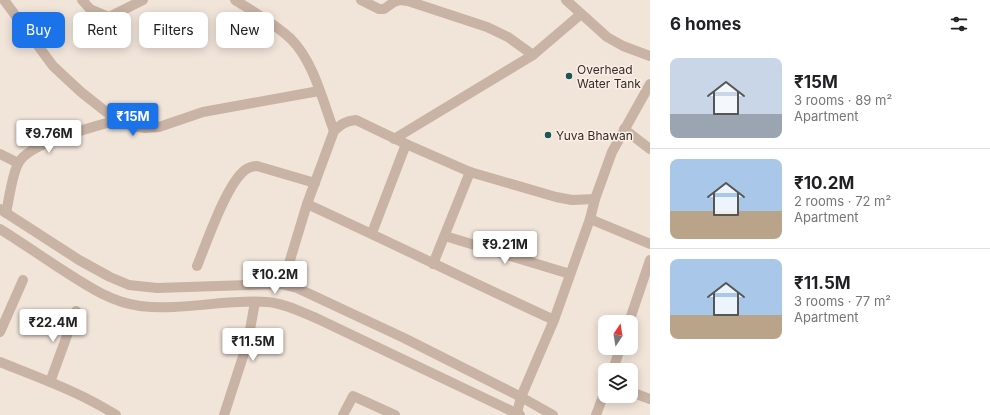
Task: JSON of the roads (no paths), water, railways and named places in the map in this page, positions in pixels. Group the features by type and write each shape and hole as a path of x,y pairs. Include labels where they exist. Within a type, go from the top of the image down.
{"street":[{"path":"4,0 53,66 81,92 117,120 133,126 145,128 159,127 203,112 319,90"},
{"path":"82,0 90,9 109,17 143,0"},
{"path":"236,0 272,24 291,39 302,53 310,68 334,131"},
{"path":"361,0 379,9 384,9 394,1 408,1 487,27 508,37 533,55"},
{"path":"566,0 607,37 623,46 650,56"},
{"path":"394,139 533,55 581,14"},
{"path":"0,230 95,291 117,301 140,306 171,308 227,302 268,302 285,306 316,318 519,414 521,397 554,320 612,152 650,84"},
{"path":"117,120 47,142 23,156 18,163 3,211 79,260 110,277 129,285 157,288 281,284 296,288 404,338 521,397 553,415"},
{"path":"281,284 287,270 314,183 334,131 341,124 348,121 356,120 394,139 470,172 556,197 572,200 595,199"},
{"path":"624,129 650,149"},
{"path":"372,233 406,144"},
{"path":"0,154 18,163"},
{"path":"197,266 230,190 246,169 257,166 314,183"},
{"path":"433,264 470,172"},
{"path":"307,204 372,233 433,264 554,320"},
{"path":"590,219 650,244"},
{"path":"445,236 570,274"},
{"path":"631,315 650,260"},
{"path":"0,332 23,280"},
{"path":"224,415 248,341 255,302"},
{"path":"50,382 76,311"},
{"path":"0,362 96,402 116,415"},
{"path":"638,395 650,400"},
{"path":"343,415 353,396 395,415"},
{"path":"596,415 600,403"}],"place":[{"name":"Overhead Water Tank","path":"569,76"},
{"name":"Yuva Bhawan","path":"548,135"}]}
